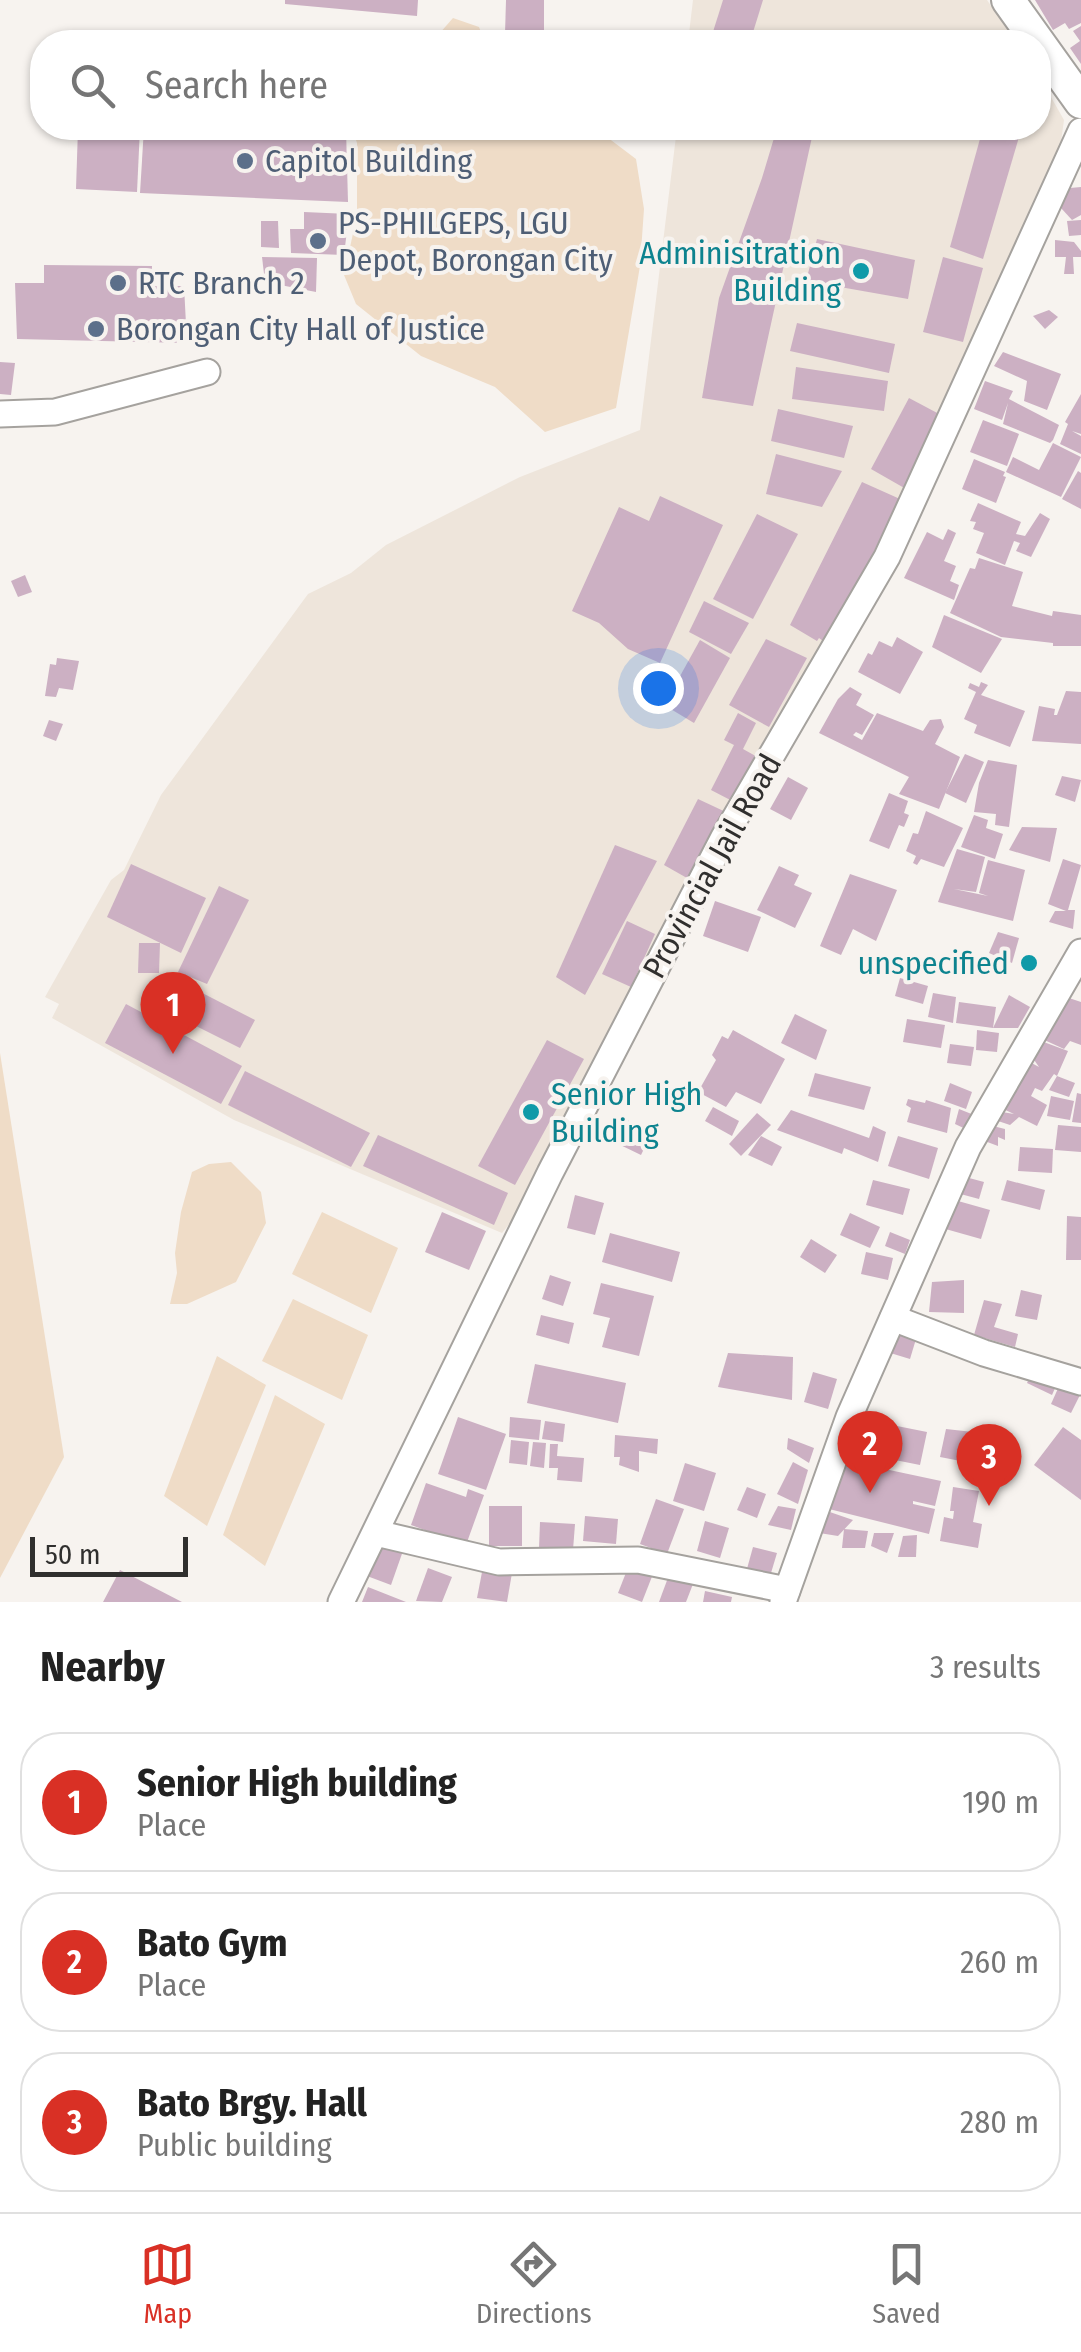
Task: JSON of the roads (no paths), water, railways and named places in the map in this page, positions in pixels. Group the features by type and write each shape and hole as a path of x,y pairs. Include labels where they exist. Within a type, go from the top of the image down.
{"main road":[{"path":"1008,0 1029,30"},
{"path":"1051,60 1081,102"}],"street":[{"name":"Provincial Jail Road","path":"341,1602 550,1172 724,837 887,557 1081,131"},
{"path":"0,414 55,412 206,372"},
{"path":"376,1533 498,1562 638,1560 785,1596 849,1417 968,1147 1081,952"},
{"path":"892,1318 984,1353 1081,1382"}],"place":[{"name":"Capitol Building","path":"245,161"},
{"name":"PS-PHILGEPS, LGU Depot, Borongan City","path":"318,241"},
{"name":"Adminisitration Building","path":"861,271"},
{"name":"RTC Branch 2","path":"118,283"},
{"name":"Borongan City Hall of Justice","path":"96,329"},
{"name":"unspecified","path":"1029,963"},
{"name":"Senior High building","path":"173,1054"},
{"name":"Senior High Building","path":"531,1112"},
{"name":"Bato Gym","path":"870,1493"},
{"name":"Bato Brgy. Hall","path":"989,1506"}]}
